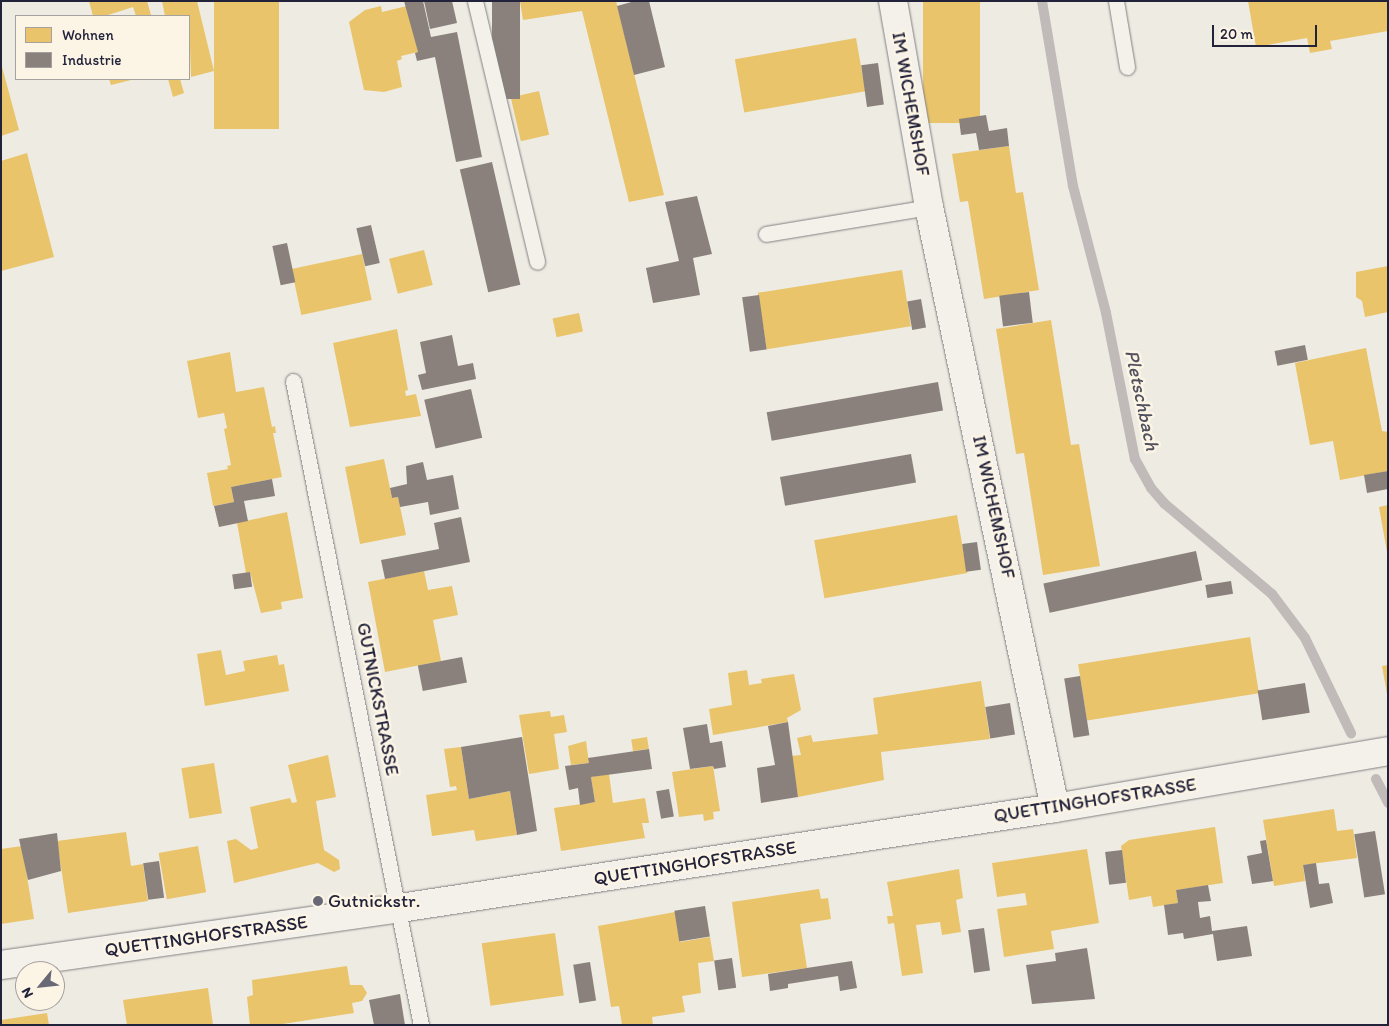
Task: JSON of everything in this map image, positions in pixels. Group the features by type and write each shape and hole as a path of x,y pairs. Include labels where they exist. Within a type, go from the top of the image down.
{"street":[{"name":"IM WICHEMSHOF","path":"893,1 929,207 1054,808"},
{"name":"QUETTINGHOFSTRASSE","path":"1,965 400,908 1054,808 1388,751"}],"lane":[{"path":"476,1 537,262"},
{"path":"1116,1 1127,67"},
{"path":"766,234 929,207"},
{"name":"GUTNICKSTRASSE","path":"293,381 400,908 421,1025"}],"building: Wohnen":[{"path":"89,1 147,1 151,15 136,15 133,7 108,15 93,15"},
{"path":"162,1 197,1 214,71 191,77 190,15 165,15"},
{"path":"214,1 279,1 279,129 214,129"},
{"path":"520,1 616,1 664,195 629,202 582,11 523,20"},
{"path":"923,1 980,1 980,123 923,123"},
{"path":"1248,1 1388,1 1388,31 1330,41 1332,49 1310,53 1307,38 1256,47"},
{"path":"381,6 382,12 407,6 418,52 401,56 402,59 397,61 402,87 384,92 364,90 349,22 365,10"},
{"path":"856,38 865,91 744,113 735,59"},
{"path":"1,63 19,130 1,136"},
{"path":"109,80 131,80 111,85"},
{"path":"168,80 180,80 184,93 173,97"},
{"path":"539,91 549,135 521,141 511,98"},
{"path":"1009,146 1016,193 1023,192 1039,290 984,299 968,201 960,202 952,154"},
{"path":"27,153 54,257 1,271 1,161"},
{"path":"424,250 433,285 398,294 389,259"},
{"path":"362,254 372,300 301,315 292,269"},
{"path":"1388,266 1388,312 1365,317 1362,301 1356,297 1356,272"},
{"path":"902,270 911,326 767,349 758,293"},
{"path":"579,313 583,332 557,337 553,319"},
{"path":"1051,320 1071,445 1079,444 1100,566 1043,575 1024,453 1016,454 996,329"},
{"path":"397,329 408,390 405,391 406,396 416,394 421,416 350,427 333,343"},
{"path":"1366,348 1382,431 1388,432 1388,471 1340,480 1333,441 1310,445 1295,363"},
{"path":"230,352 236,392 264,387 272,427 275,426 276,433 273,433 282,477 231,487 234,502 213,506 207,473 228,469 227,466 231,465 224,429 227,428 224,413 198,418 187,361"},
{"path":"384,459 392,498 398,497 406,535 360,544 345,467"},
{"path":"1388,505 1388,552 1387,552 1379,507"},
{"path":"287,512 303,598 281,602 282,609 261,613 250,572 246,573 237,523"},
{"path":"957,515 967,573 824,598 814,540"},
{"path":"424,571 428,590 452,586 458,615 433,620 441,661 385,672 368,582"},
{"path":"1250,637 1259,693 1087,721 1078,664"},
{"path":"221,650 226,675 245,671 243,661 277,655 279,665 284,664 289,691 205,706 197,654"},
{"path":"1388,665 1388,694 1387,694 1382,666"},
{"path":"747,670 749,685 762,683 761,679 794,674 801,710 787,718 788,722 713,735 709,709 732,705 728,673"},
{"path":"981,681 990,739 881,752 884,780 798,797 791,756 801,755 797,738 811,735 813,742 878,734 873,698"},
{"path":"550,711 551,717 564,715 567,732 554,734 559,769 529,774 519,715"},
{"path":"647,737 649,749 633,751 631,740"},
{"path":"586,741 589,763 571,765 568,746"},
{"path":"461,747 469,799 510,791 517,835 476,841 474,830 432,836 426,795 457,790 456,786 450,787 444,749"},
{"path":"328,755 336,797 316,801 324,850 339,860 340,869 334,872 318,863 234,883 227,841 236,839 251,850 258,848 250,807 290,798 292,803 297,802 288,765"},
{"path":"214,763 222,813 189,819 181,768"},
{"path":"713,766 720,811 713,812 714,819 704,821 703,814 679,817 672,772"},
{"path":"609,774 613,803 645,798 649,823 642,823 645,838 561,851 554,808 595,802 591,777"},
{"path":"1334,809 1337,831 1353,829 1357,858 1303,865 1305,881 1274,886 1263,820"},
{"path":"1215,827 1223,883 1176,890 1178,903 1153,907 1151,896 1129,900 1121,846 1129,840"},
{"path":"126,832 131,866 143,864 148,901 68,913 57,841"},
{"path":"22,846 34,919 1,924 1,849"},
{"path":"198,846 206,892 167,899 159,853"},
{"path":"1087,849 1099,923 1051,931 1054,949 1004,957 997,909 1027,905 1025,893 997,897 992,863"},
{"path":"959,869 963,898 956,900 961,932 942,935 940,922 916,925 923,973 902,976 894,923 888,924 887,916 893,916 887,882"},
{"path":"819,889 821,899 828,898 831,919 800,924 807,968 742,977 732,902"},
{"path":"675,912 680,942 710,937 714,961 698,963 701,993 682,996 685,1012 652,1017 653,1025 622,1025 619,1006 611,1007 598,926"},
{"path":"555,933 564,995 490,1006 482,943"},
{"path":"347,966 350,985 362,985 367,993 362,1001 352,1003 354,1013 276,1025 250,1025 247,997 253,995 252,980"},
{"path":"208,988 213,1025 127,1025 123,1000"},
{"path":"47,1013 49,1025 1,1025 1,1020"}],"building: Industrie":[{"path":"404,1 423,1 431,37 457,32 482,157 456,162 435,57 417,61 415,53 418,52"},
{"path":"424,1 452,1 457,23 430,29"},
{"path":"492,1 520,1 520,99 492,99"},
{"path":"635,1 649,1 665,67 634,75 617,6"},
{"path":"878,63 884,105 867,107 861,65"},
{"path":"986,115 989,131 1007,128 1009,146 979,150 976,133 961,135 959,119"},
{"path":"492,162 520,285 488,292 460,169"},
{"path":"697,196 712,254 693,258 700,295 653,303 646,268 679,261 665,202"},
{"path":"371,225 380,263 365,266 356,228"},
{"path":"287,243 295,282 281,285 272,246"},
{"path":"1029,292 1033,323 1003,326 999,296"},
{"path":"759,295 767,349 750,352 742,297"},
{"path":"921,299 926,328 912,330 907,301"},
{"path":"452,335 458,366 473,363 476,379 422,390 418,375 426,373 420,342"},
{"path":"1305,345 1308,360 1277,366 1275,351"},
{"path":"938,382 943,411 772,441 767,412"},
{"path":"471,389 482,438 435,449 424,400"},
{"path":"911,454 916,483 785,506 780,477"},
{"path":"423,462 427,480 453,475 459,509 430,515 428,502 400,507 398,497 392,498 390,488 407,484 406,466"},
{"path":"1388,471 1388,489 1367,493 1364,475"},
{"path":"272,479 275,496 244,501 248,521 219,527 214,506 234,502 231,487"},
{"path":"461,517 470,562 385,579 381,560 439,549 434,523"},
{"path":"977,542 981,570 966,572 962,544"},
{"path":"1196,551 1202,580 1050,613 1043,583"},
{"path":"250,572 252,587 234,589 232,575"},
{"path":"1231,581 1233,594 1207,598 1205,585"},
{"path":"462,657 467,683 423,691 418,666"},
{"path":"1080,676 1089,735 1074,738 1064,679"},
{"path":"1305,683 1310,713 1262,720 1258,691"},
{"path":"1010,703 1015,735 990,739 985,707"},
{"path":"788,722 798,797 761,803 757,768 775,765 768,726"},
{"path":"707,724 710,743 722,741 726,767 714,769 713,766 690,769 683,728"},
{"path":"522,737 537,831 517,835 510,791 469,799 461,747"},
{"path":"649,749 652,769 591,777 595,802 580,805 578,788 569,790 565,766 589,763 588,758"},
{"path":"669,789 674,817 661,819 656,791"},
{"path":"1375,831 1385,894 1364,897 1354,834"},
{"path":"57,833 61,871 28,880 19,839"},
{"path":"1266,840 1273,881 1252,884 1247,856 1262,853 1260,841"},
{"path":"1122,850 1126,883 1109,885 1105,852"},
{"path":"159,861 164,898 148,900 143,863"},
{"path":"1316,863 1319,884 1329,883 1333,903 1310,908 1303,865"},
{"path":"1208,885 1211,901 1198,902 1200,918 1210,916 1212,931 1247,926 1252,956 1217,961 1213,934 1184,939 1183,933 1168,935 1164,905 1178,903 1176,890"},
{"path":"705,906 710,937 679,941 674,911"},
{"path":"984,928 990,971 974,973 968,930"},
{"path":"1087,948 1095,999 1032,1004 1026,965 1056,961 1055,953"},
{"path":"732,958 736,988 718,990 714,961"},
{"path":"852,961 857,988 840,991 838,976 788,984 788,988 770,991 768,974"},
{"path":"590,962 596,1001 579,1003 573,965"},
{"path":"400,994 405,1025 374,1025 369,1000"}],"waterway":[{"name":"Pletschbach","path":"1042,1 1073,186 1106,313 1135,459 1151,488 1165,504 1272,594 1305,638 1351,733"},
{"name":"Pletschbach","path":"1376,779 1388,803"}],"place":[{"name":"Gutnickstr.","path":"318,901"}]}
